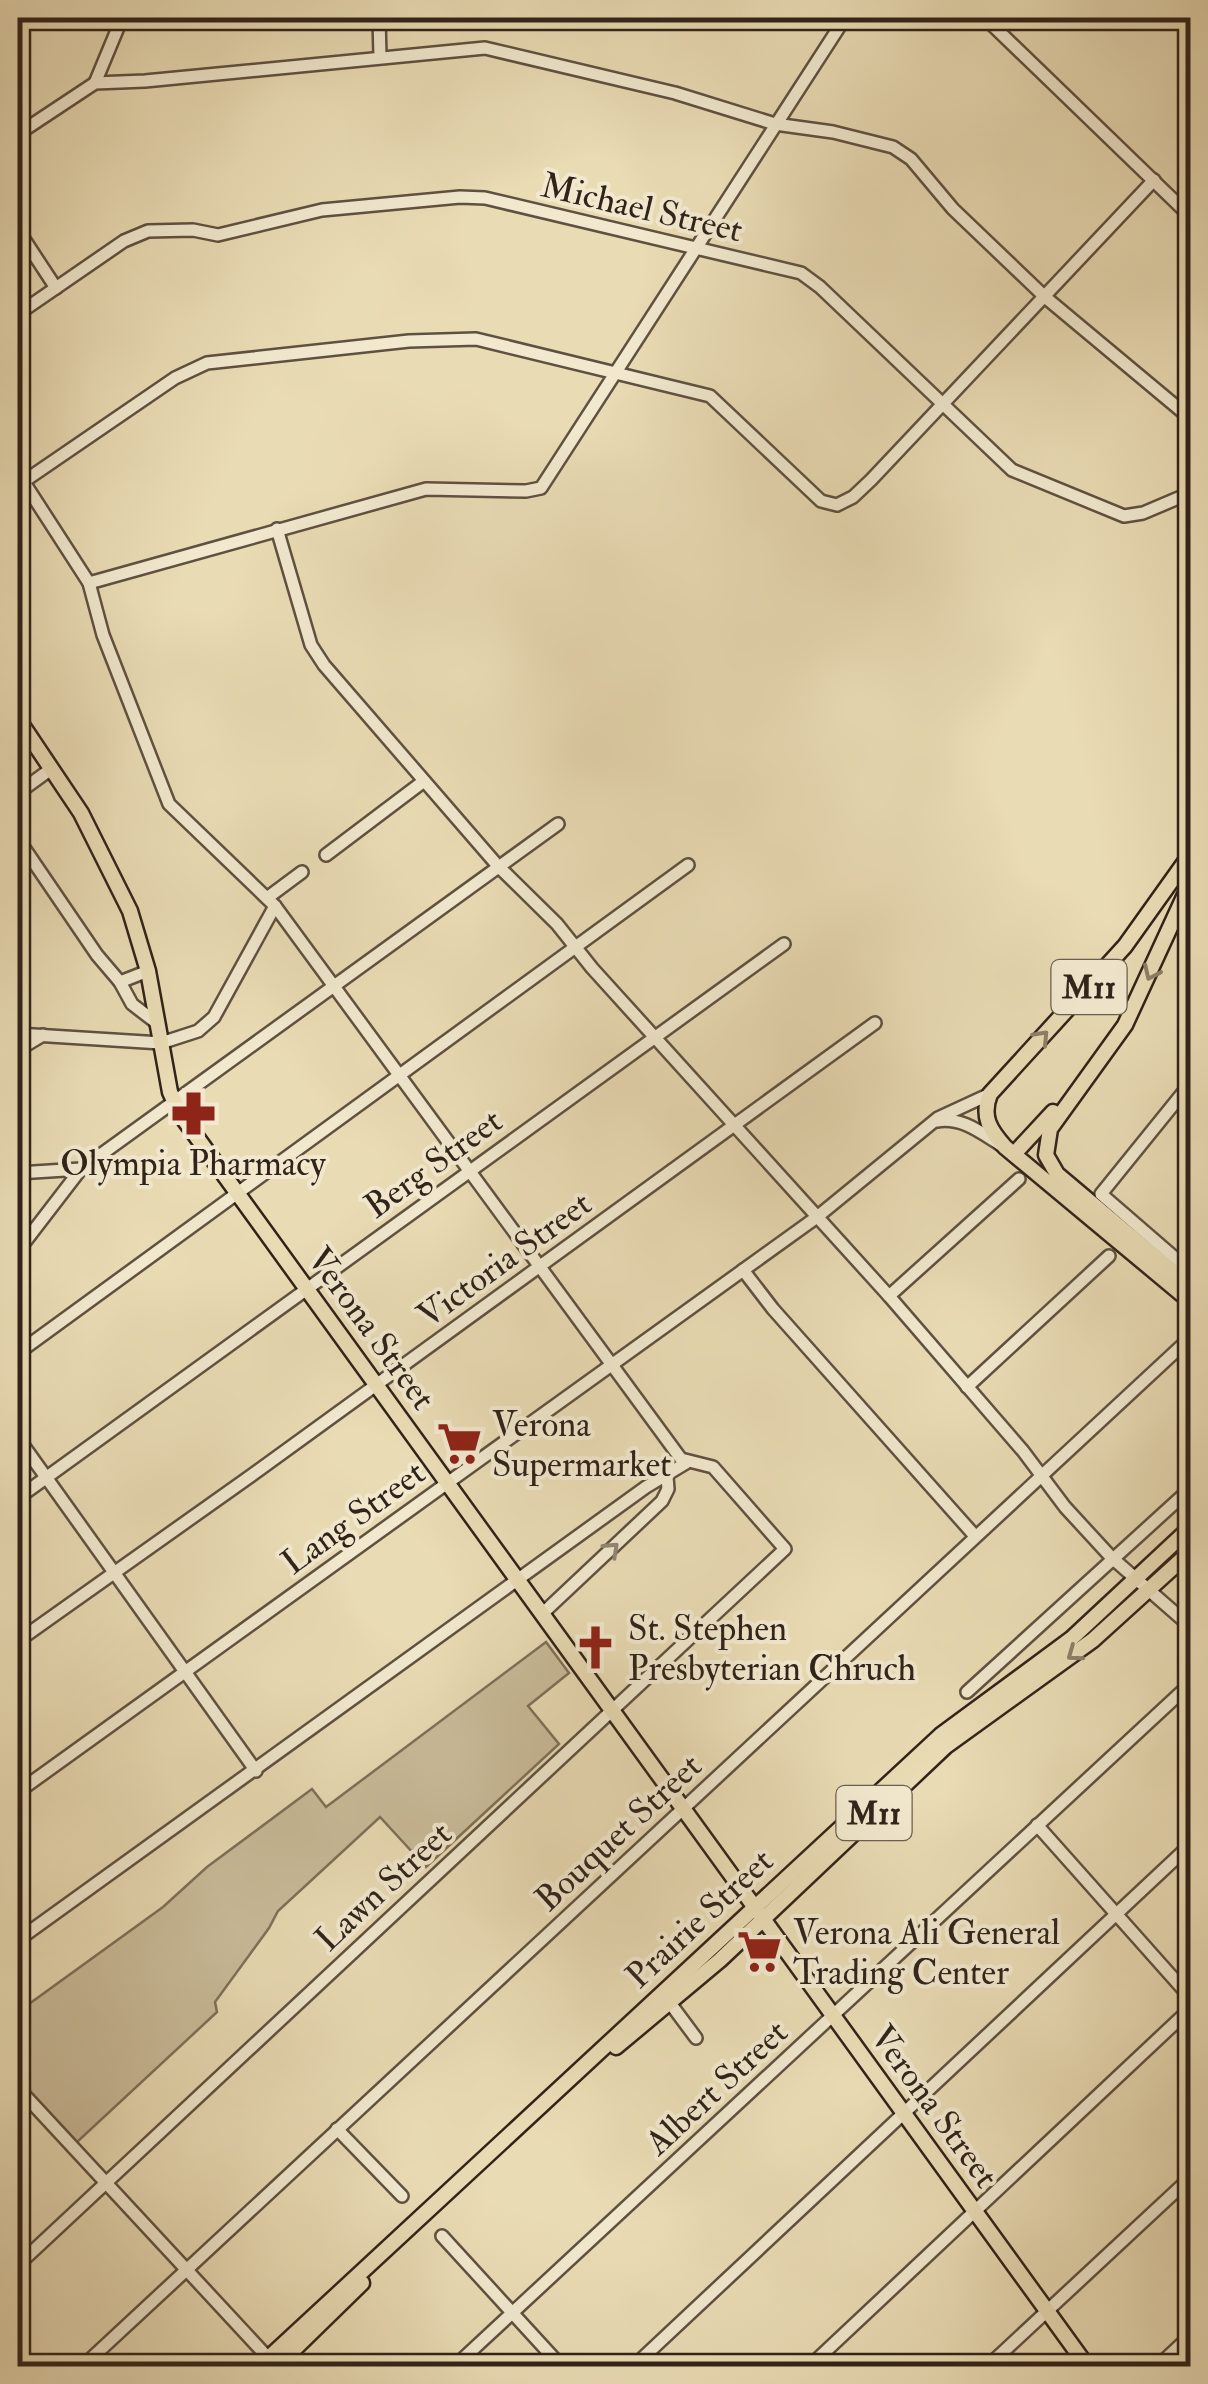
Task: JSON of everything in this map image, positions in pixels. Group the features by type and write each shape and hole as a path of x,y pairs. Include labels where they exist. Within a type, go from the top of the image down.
{"main road":[{"path":"18,719 100,846 120,886 148,971 173,1102"},
{"name":"M11","path":"1190,855 1125,946 990,1094 985,1114 994,1135 1009,1151 1190,1302"},
{"name":"M11","path":"1190,884 1138,1001 1113,1044 1046,1138 1046,1155 1066,1182 1190,1286"},
{"path":"1009,1151 1074,1098"},
{"name":"Verona Street","path":"173,1102 1087,2366"},
{"name":"Prairie Street","path":"271,2364 526,2128 670,2003 940,1735 1071,1639 1190,1528"},
{"name":"Prairie Street","path":"271,2364 946,1746 1078,1652 1190,1552"}],"street":[{"path":"95,83 122,18"},
{"path":"379,18 380,57"},
{"path":"89,584 426,489 541,488 845,18"},
{"path":"985,18 1190,216"},
{"path":"18,134 95,83 485,48 675,93 774,124 833,132 904,152 953,208 1045,297 1190,418"},
{"path":"18,1940 646,1487 667,1477 683,1461 401,1073 271,902 169,804 108,651 89,584 20,477 187,370 226,358 467,338 714,399 830,506 854,497 1154,180"},
{"name":"Michael Street","path":"18,314 124,242 148,231 193,230 218,235 322,210 460,196 484,198 797,272 809,278 1012,470 1113,513 1138,514 1190,492"},
{"path":"18,230 56,288"},
{"path":"277,529 315,654 498,866 545,912 889,1296 1114,1559 1190,1626"},
{"path":"18,793 51,768"},
{"path":"326,855 424,781"},
{"path":"18,1251 81,1169 558,824"},
{"path":"18,839 132,1004 158,1024"},
{"path":"18,1353 688,866"},
{"path":"18,1034 161,1043 198,1032 214,1017 271,902 302,872"},
{"name":"Berg Street","path":"18,1498 784,944"},
{"path":"120,982 148,971"},
{"name":"Victoria Street","path":"18,1641 874,1023"},
{"path":"18,1050 43,1034"},
{"path":"1190,1084 1101,1194 1190,1271"},
{"name":"Lang Street","path":"18,1792 817,1216 932,1122 990,1094"},
{"path":"932,1122 954,1120 1009,1151"},
{"path":"18,1173 81,1169"},
{"path":"889,1296 1019,1179"},
{"path":"967,1387 1110,1256"},
{"path":"743,1270 773,1309 975,1536"},
{"name":"Bouquet Street","path":"83,2366 1190,1338"},
{"path":"18,1438 256,1771"},
{"name":"Lawn Street","path":"18,2264 786,1549 713,1467 683,1461"},
{"path":"542,1614 662,1502 668,1489 667,1477"},
{"path":"966,1692 1190,1489"},
{"name":"Albert Street","path":"455,2366 1190,1684"},
{"path":"1037,1825 1190,1997"},
{"path":"634,2366 1190,1845"},
{"path":"670,2003 696,2038"},
{"path":"810,2366 1190,2009"},
{"path":"18,2088 271,2364"},
{"path":"337,2129 402,2196"},
{"path":"988,2366 1190,2178"},
{"path":"442,2236 561,2366"},
{"path":"1158,2366 1190,2336"}],"shaded area":[{"path":"546,1642 569,1673 528,1706 559,1744 426,1867 380,1817 278,1911 215,2002 217,2012 76,2143 18,2081 18,2012 163,1907 207,1867 312,1789 326,1807"}],"place":[{"name":"Olympia Pharmacy","path":"193,1113"},
{"name":"Verona Supermarket","path":"459,1444"},
{"name":"St. Stephen Presbyterian Chruch","path":"595,1648"},
{"name":"Verona Ali General Trading Center","path":"760,1952"}]}
